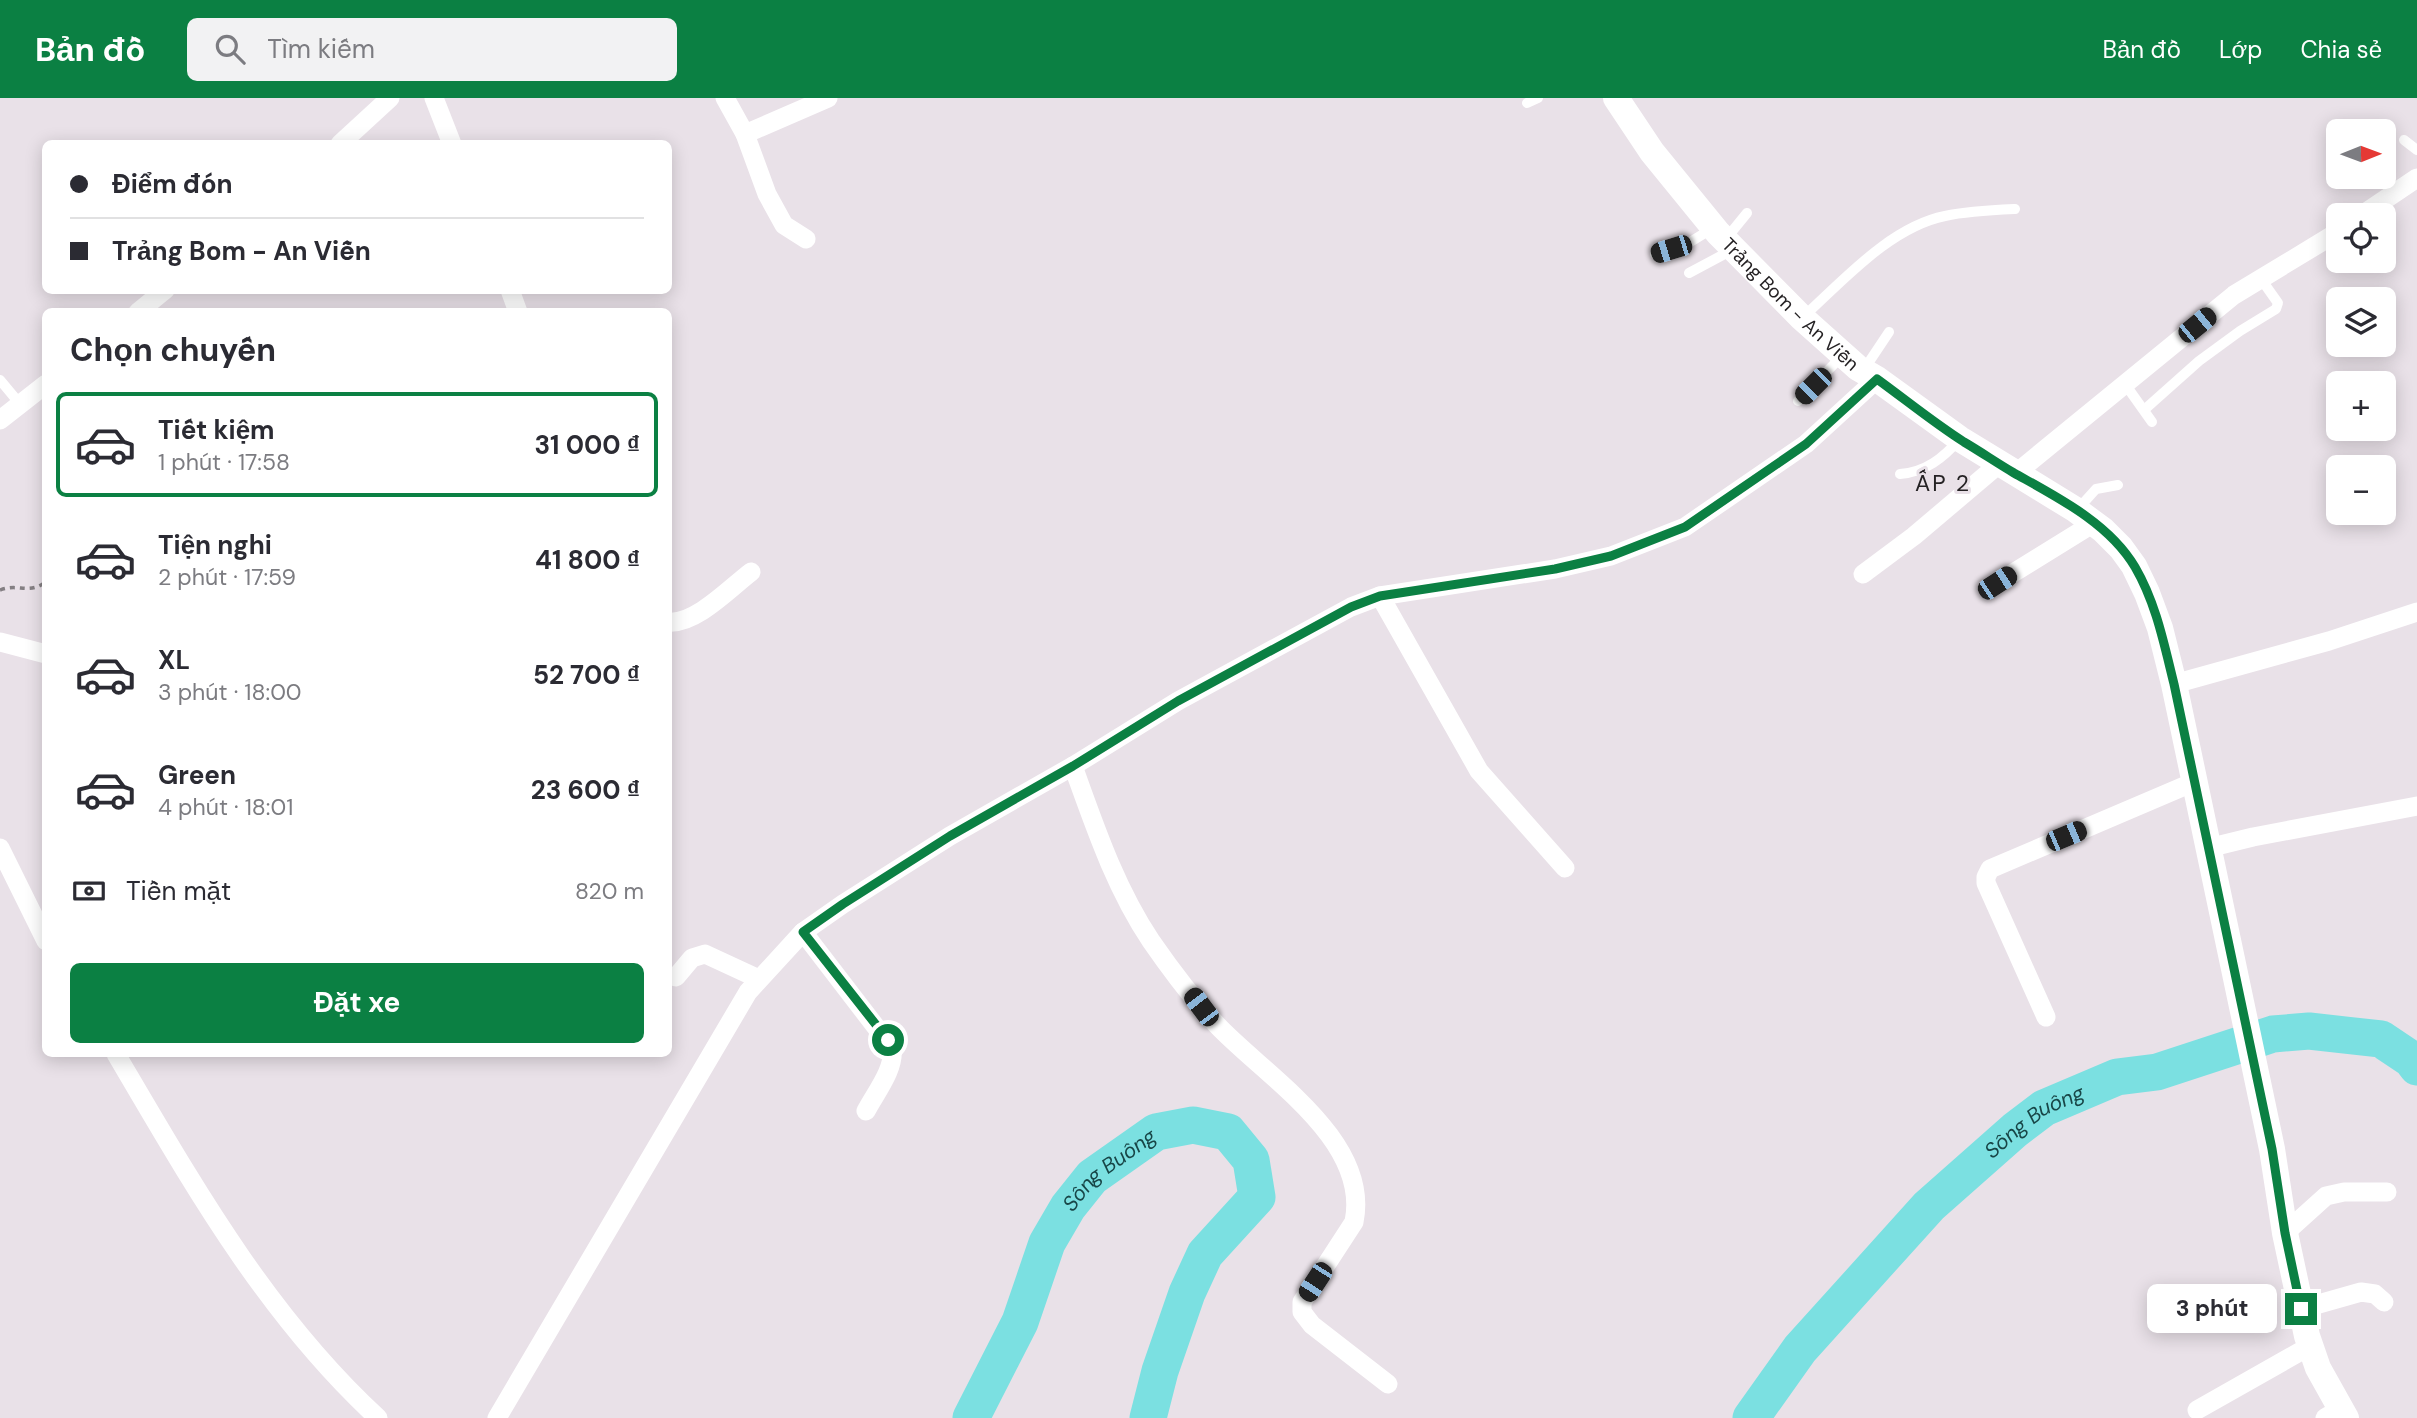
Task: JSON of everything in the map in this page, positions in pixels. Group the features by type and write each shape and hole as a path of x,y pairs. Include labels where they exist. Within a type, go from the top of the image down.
{"main road":[{"name":"Trảng Bom - An Viễn","path":"1616,98 1652,152 1723,239 1801,318 1861,368 1960,439 2085,516 2121,548 2134,566 2160,628 2174,684 2272,1149 2285,1233"},
{"path":"2285,1233 2310,1346 2337,1415"}],"street":[{"path":"344,140 390,98"},
{"path":"434,98 450,140"},
{"path":"725,98 745,134 766,194 784,225 806,239"},
{"path":"745,134 828,98"},
{"path":"2380,203 2417,178"},
{"path":"1863,574 2125,384 2234,295 2326,239"},
{"path":"143,308 160,294"},
{"path":"497,1418 748,992 803,932 950,836 1073,766 1178,701 1351,607 1380,596 1555,569 1611,556 1685,527 1806,444 1861,368"},
{"path":"0,420 42,387"},
{"path":"1997,583 2085,516"},
{"path":"672,622 684,621 700,612 751,572"},
{"path":"1380,596 1479,771 1565,868"},
{"path":"2174,684 2417,612"},
{"path":"0,642 42,653"},
{"path":"1073,766 1122,893 1153,943 1218,1026 1290,1091 1321,1123 1334,1142 1352,1181 1357,1209 1354,1222 1302,1302 1302,1312 1312,1325 1388,1384"},
{"path":"2046,1017 1986,883 1987,872 2194,782"},
{"path":"2208,848 2417,806"},
{"path":"0,848 42,933"},
{"path":"803,932 892,1048 891,1065 866,1111"},
{"path":"676,977 692,958 705,954 759,979"},
{"path":"118,1057 196,1189 269,1298 360,1402 378,1418"},
{"path":"2285,1233 2326,1196 2344,1192 2388,1192"},
{"path":"2301,1309 2361,1292 2375,1294 2384,1302"},
{"path":"2197,1410 2310,1346"}],"lane":[{"path":"1527,103 1538,98"},
{"path":"2404,140 2417,150"},
{"path":"1801,318 1876,250 1924,222 1944,216 2015,209"},
{"path":"1689,273 1747,213"},
{"path":"1655,254 1687,244 1723,239"},
{"path":"2144,410 2199,360 2276,309 2278,303 2261,279"},
{"path":"1798,401 1861,368 1889,332"},
{"path":"0,380 20,404"},
{"path":"2125,384 2152,422"},
{"path":"1900,474 1926,468 1946,455 1960,439"},
{"path":"2085,516 2096,489 2118,485"}],"path":[{"path":"0,590 14,587 34,590 42,585"}],"waterway":[{"name":"Sông Buông","path":"1751,1418 1800,1349 1929,1206 2044,1108 2117,1077 2157,1072 2273,1034 2309,1031 2381,1039 2411,1059 2417,1067"},
{"name":"Sông Buông","path":"971,1418 1020,1322 1047,1243 1068,1207 1092,1177 1156,1132 1193,1125 1228,1132 1251,1160 1257,1197 1205,1254 1187,1293 1160,1371 1148,1418"}],"district":[{"name":"ẤP 2","path":"1943,483"}],"route":[{"path":"888,1040 803,932 843,904 950,836 1073,766 1178,701 1292,637 1366,600 1555,569 1611,556 1685,527 1806,444 1877,379 1954,435 2077,510 2103,530 2134,566 2147,593 2160,628 2174,684 2272,1149 2285,1233 2301,1309"}]}
